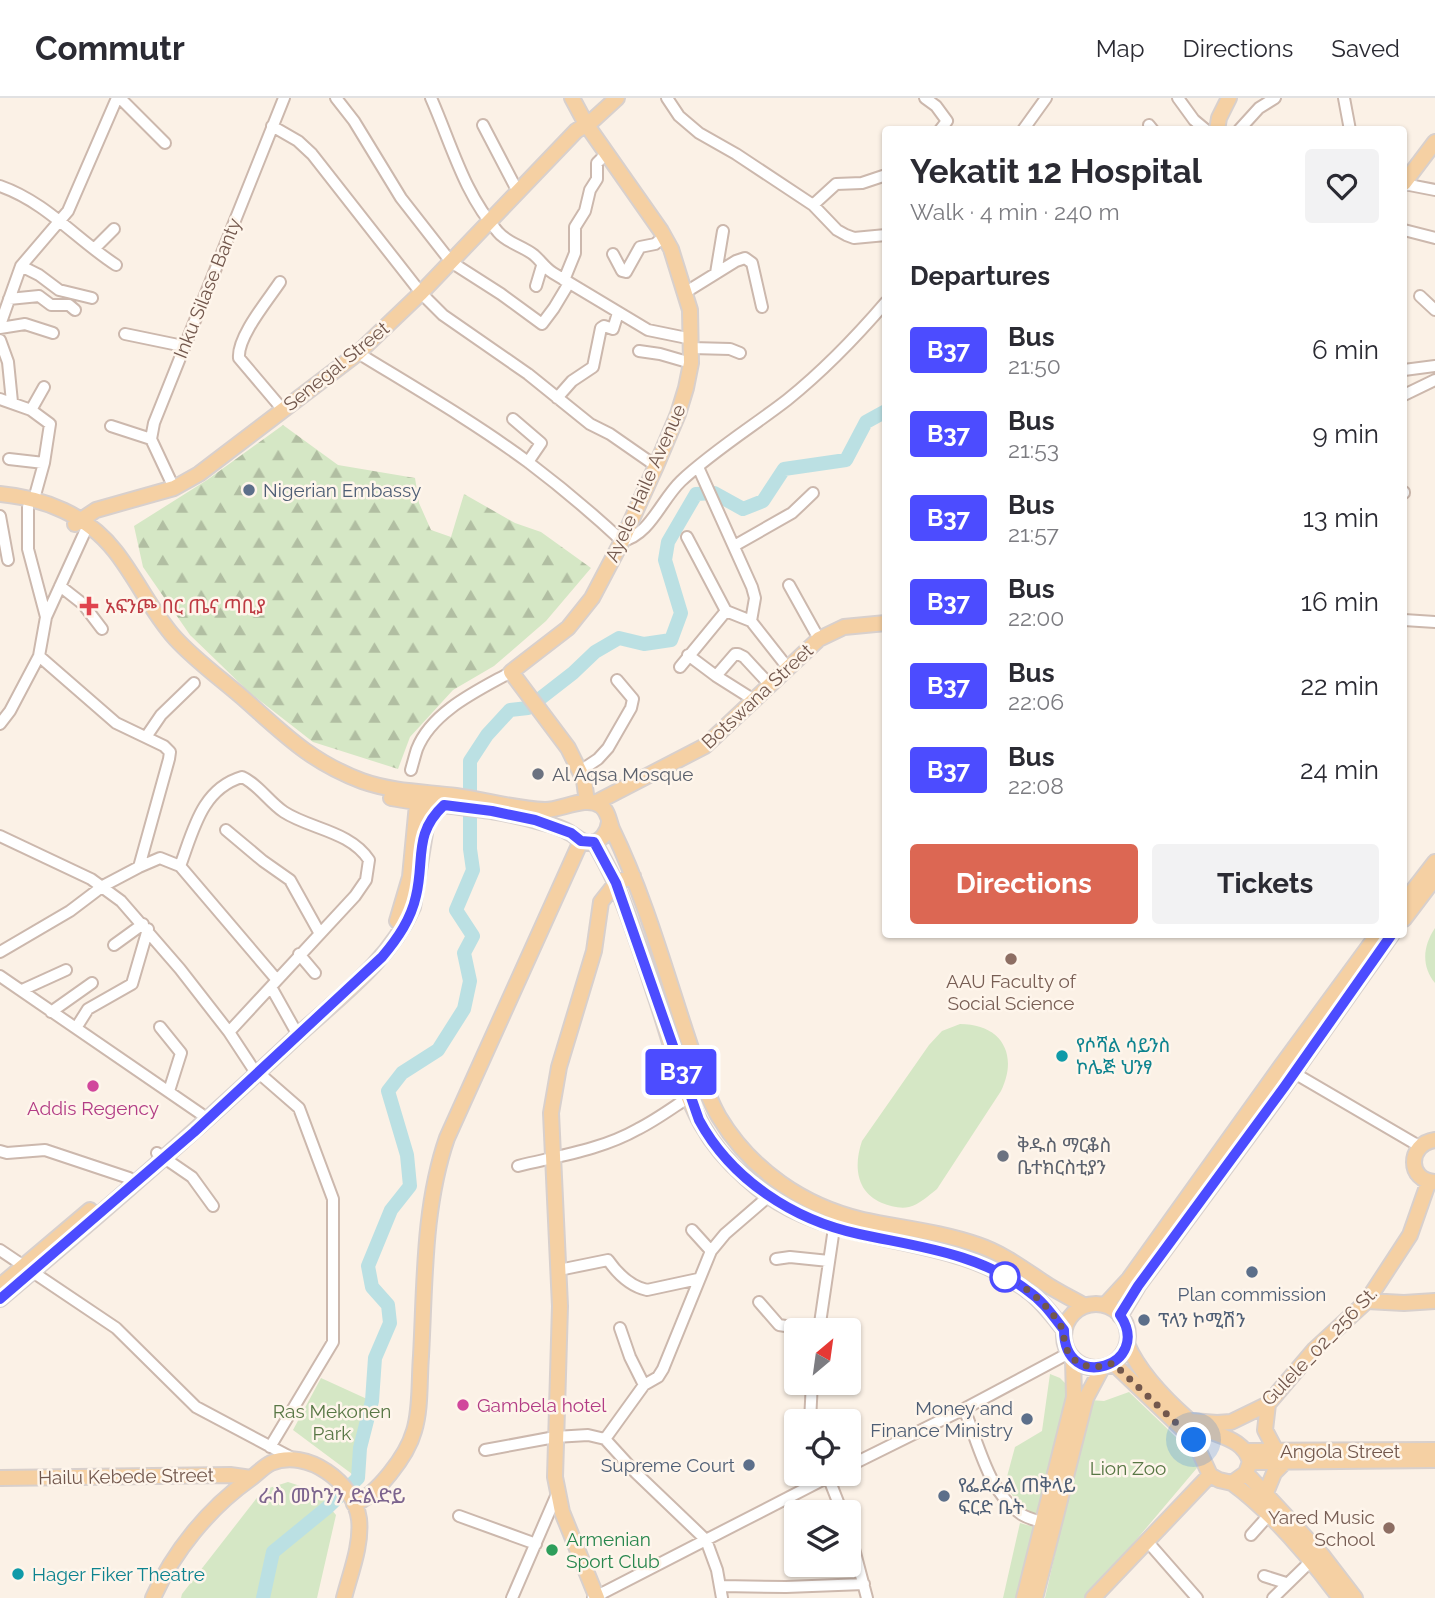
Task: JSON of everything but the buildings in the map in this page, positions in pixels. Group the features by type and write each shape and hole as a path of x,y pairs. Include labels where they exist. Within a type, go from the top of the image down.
{"main road":[{"name":"Ayele Haile Avenue","path":"511,672 568,628 592,598 622,541 678,414 687,388 691,363 692,343 686,292 664,236 586,124 572,98"},
{"name":"Senegal Street","path":"81,526 101,508 200,474 358,353 421,293 576,131 617,98"},
{"path":"1218,126 1229,98"},
{"path":"1407,180 1435,142"},
{"path":"0,494 31,503 81,526 114,550 172,640 270,735 301,759 343,783 393,798 491,806 582,839 605,834 611,826 623,788 600,789 582,775"},
{"path":"0,503 31,503"},
{"name":"Botswana Street","path":"491,806 558,809 587,803 623,788 705,746 819,639 844,627 882,623"},
{"path":"172,640 304,752 363,781 435,800"},
{"path":"511,672 557,731 582,775 587,803"},
{"path":"393,798 406,809 419,834"},
{"path":"0,1299 28,1269 161,1155 382,957 407,923 417,893 419,834 435,800"},
{"path":"1064,1330 1030,1292 1013,1280 973,1260 950,1252 834,1228 797,1213 747,1180 713,1143 699,1120 616,883 568,820 574,807 587,803 605,810 633,876 695,1063 720,1117 737,1143 754,1161 796,1194 832,1211 979,1245 1000,1254 1085,1306"},
{"path":"354,1504 390,1475 414,1432 429,1228 438,1165 447,1138 582,839"},
{"path":"1407,898 1435,862"},
{"path":"596,1597 557,1494 555,1437 559,1270 551,1131 554,1092 570,1027 594,951 601,902 616,883 633,876"},
{"path":"1407,915 1435,877"},
{"path":"1288,1069 1375,938"},
{"path":"1378,938 1379,951"},
{"path":"1120,1315 1168,1236 1288,1069 1389,938"},
{"path":"161,1155 201,1114 255,1070"},
{"path":"1432,1182 1421,1177 1416,1171 1415,1154 1419,1146 1435,1140"},
{"name":"Gulele_02_256 St.","path":"1190,1421 1231,1422 1268,1405 1314,1350 1367,1301 1410,1235 1432,1182"},
{"path":"1105,1305 1168,1236"},
{"path":"973,1260 979,1245"},
{"path":"0,1286 28,1269"},
{"path":"1385,1275 1389,1291 1404,1303"},
{"path":"1367,1301 1435,1301"},
{"path":"1035,1598 1041,1522 1074,1397 1071,1356 1064,1342 1064,1330 1075,1311 1094,1304 1105,1305 1120,1315 1127,1329 1127,1344 1135,1362 1143,1374 1190,1421 1199,1435 1210,1475 1231,1483 1249,1495 1346,1595"},
{"path":"1024,1598 1086,1398 1107,1366 1122,1355 1127,1344"},
{"path":"1071,1356 1082,1365 1107,1366 1199,1435 1237,1442 1265,1495 1314,1547 1346,1595"},
{"path":"1268,1405 1265,1430 1280,1456"},
{"name":"Angola Street","path":"1247,1462 1280,1456 1435,1450"},
{"path":"1280,1456 1435,1460"},
{"path":"1265,1495 1280,1456"},
{"path":"153,1598 165,1574 200,1526 237,1487 268,1465 293,1459 320,1467 345,1489 354,1504 359,1519 358,1538 344,1598"},
{"path":"1231,1483 1247,1462"},
{"name":"Hailu Kebede Street","path":"0,1478 230,1475 251,1478"},
{"path":"1094,1598 1210,1475"}],"street":[{"path":"53,333 25,324 0,327 21,266 68,211 118,98 165,143"},
{"name":"Inku Silase Banty","path":"151,439 159,409 183,346 284,98"},
{"path":"336,98 354,121 401,198 450,262 542,324 554,308 566,281 575,253 576,223 585,211 590,190 597,179 597,163 607,153"},
{"path":"430,98 471,192 499,234 536,256 542,266 651,331 740,353"},
{"path":"667,98 679,116 699,133 736,153 813,205 837,230 854,237 882,235"},
{"path":"925,98 945,115 947,121 943,126"},
{"path":"1026,126 1046,98"},
{"path":"1178,98 1201,126"},
{"path":"1243,126 1259,108 1275,98"},
{"path":"1345,98 1349,126"},
{"path":"483,125 518,192"},
{"path":"272,126 298,141 312,154 421,293 443,315 590,424 621,441 656,466"},
{"path":"813,205 836,184 862,183 882,177"},
{"path":"1407,185 1435,190"},
{"path":"0,186 24,196 61,220 116,265"},
{"path":"94,249 114,229"},
{"path":"1407,231 1435,238"},
{"path":"716,273 723,232"},
{"path":"612,254 622,271 626,272 640,247 655,244 664,236"},
{"path":"686,292 740,259 750,260 762,307"},
{"path":"21,266 59,290 92,298"},
{"path":"536,286 542,266"},
{"path":"280,282 257,315 239,351 239,358 283,410"},
{"path":"9,299 39,296 54,306 69,305 75,310"},
{"path":"1420,296 1435,310"},
{"path":"358,353 492,436 579,502 622,541 632,539 645,527 680,482 788,399 821,370 882,306"},
{"path":"557,398 572,381 592,370 601,328 604,326 614,329 618,313"},
{"path":"125,334 183,346"},
{"path":"0,340 8,362 12,402"},
{"path":"639,351 691,363"},
{"path":"1407,370 1435,366"},
{"path":"1407,394 1435,380"},
{"path":"31,411 44,387"},
{"path":"0,399 31,411 50,424 44,463 31,503 28,548 46,617"},
{"path":"513,419 541,443 528,462"},
{"path":"111,426 151,439 172,483"},
{"path":"9,459 44,463"},
{"path":"698,467 755,598 751,621"},
{"path":"734,546 792,513 813,493"},
{"path":"0,516 8,560"},
{"path":"0,724 10,711 39,656 46,617 81,526"},
{"path":"687,537 726,611 751,621 788,668"},
{"path":"789,585 819,639"},
{"path":"60,586 83,604 102,629"},
{"path":"680,667 726,611"},
{"path":"1407,620 1435,622"},
{"path":"716,676 734,654 738,654 770,685"},
{"path":"688,655 754,700"},
{"path":"39,656 107,716 164,746 170,752 139,867"},
{"path":"411,770 417,748 431,727 468,697 511,672"},
{"path":"582,775 603,754 631,708 633,699 617,680"},
{"path":"146,737 161,715 194,683"},
{"path":"180,866 205,803 242,777 283,811 346,840 363,851 369,860 366,880 355,896 229,1032"},
{"path":"226,830 295,885 319,932"},
{"path":"0,836 103,886 145,926 229,1032 255,1070 299,1108 332,1199 333,1342 270,1447"},
{"path":"0,952 71,911 103,886 160,858 180,866 274,983 297,1031"},
{"path":"114,944 145,926"},
{"path":"76,1028 91,1007 132,984 145,926"},
{"path":"299,954 315,973"},
{"path":"22,990 66,970"},
{"path":"0,976 201,1114"},
{"path":"51,1012 92,983"},
{"path":"160,1027 181,1053 169,1091"},
{"path":"1288,1069 1419,1146"},
{"path":"518,1166 594,1147 637,1130 689,1097"},
{"path":"0,1151 7,1153 46,1150 132,1180"},
{"path":"161,1155 192,1177 213,1206"},
{"path":"605,1439 644,1385 658,1377 663,1369 688,1312 710,1251 725,1234 769,1196"},
{"path":"821,1318 834,1228"},
{"path":"692,1230 710,1251"},
{"path":"0,1250 116,1328 196,1407 293,1459"},
{"path":"776,1259 790,1257 829,1261"},
{"path":"559,1270 608,1260 617,1275 648,1290 698,1279"},
{"path":"760,1302 779,1325 784,1326"},
{"path":"620,1328 644,1385"},
{"path":"861,1460 1071,1356"},
{"path":"964,1409 991,1478 1000,1493 1023,1515 1041,1522"},
{"path":"485,1450 555,1437 588,1435 605,1439 636,1473 706,1540 722,1592 864,1584"},
{"path":"596,1597 807,1486"},
{"path":"512,1598 557,1494"},
{"path":"459,1516 536,1544"},
{"path":"1251,1535 1268,1516"},
{"path":"1147,1541 1197,1598"},
{"path":"1273,1598 1311,1561"},
{"path":"861,1573 867,1598"},
{"path":"1264,1576 1286,1583"}],"green space":[{"path":"283,425 338,465 415,478 419,503 431,530 451,537 464,494 515,523 541,532 591,568 546,621 494,666 453,690 410,737 398,769 313,742 250,693 190,635 143,567 134,526 207,480"},
{"path":"1435,928 1435,983 1427,970 1425,956"},
{"path":"960,1024 986,1029 996,1035 1003,1044 1008,1065 1001,1091 937,1189 909,1207 882,1203 866,1192 859,1176 858,1159 862,1141 929,1045 942,1031"},
{"path":"1050,1374 1060,1378 1070,1388 1040,1516 1022,1510 1005,1484 1015,1447 1042,1431"},
{"name":"Ras Mekonen Park","path":"321,1378 367,1399 352,1474 293,1430"},
{"name":"Lion Zoo","path":"1129,1392 1202,1462 1087,1598 1045,1598 1090,1400 1104,1401"},
{"path":"288,1482 316,1491 336,1515 317,1598 181,1598 263,1490"},
{"path":"1020,1523 1034,1527 1016,1598 1003,1598"}],"waterway":[{"path":"263,1598 273,1552 328,1507 358,1478 360,1448 372,1401 375,1358 390,1323 388,1305 372,1287 368,1266 391,1210 410,1186 407,1155 388,1091 402,1073 438,1050 464,1009 470,981 464,953 473,936 456,910 473,870 470,849 470,761 487,735 510,710 528,708 595,652 619,638 644,644 671,640 681,613 665,560 668,542 696,494 714,493 743,509 763,501 784,469 846,460 866,422 882,413"}],"bus line":[{"name":"B37","path":"0,1299 194,1132 382,957 407,923 417,893 424,830 444,805 535,820 571,833 581,841 594,842 616,883 699,1120 713,1143 747,1180 789,1209 827,1226 950,1252 1013,1280 1048,1309 1064,1330 1064,1342 1073,1359 1091,1368 1102,1368 1122,1355 1128,1336 1120,1315 1138,1286 1285,1086 1389,938"}],"place":[{"name":"Nigerian Embassy","path":"249,490"},
{"name":"አፍንጮ በር ጤና ጣቢያ","path":"89,606"},
{"name":"Al Aqsa Mosque","path":"538,774"},
{"name":"AAU Faculty of Social Science","path":"1011,959"},
{"name":"የሶሻል ሳይንስ ኮሌጅ ህንፃ","path":"1062,1056"},
{"name":"Addis Regency","path":"93,1086"},
{"name":"ቅዱስ ማርቆስ ቤተክርስቲያን","path":"1003,1156"},
{"name":"Plan commission","path":"1252,1272"},
{"name":"ፕላን ኮሚሽን","path":"1144,1320"},
{"name":"Gambela hotel","path":"463,1405"},
{"name":"Money and Finance Ministry","path":"1027,1419"},
{"name":"Supreme Court","path":"749,1465"},
{"name":"የፌደራል ጠቅላይ ፍርድ ቤት","path":"944,1496"},
{"name":"Yared Music School","path":"1389,1528"},
{"name":"Armenian Sport Club","path":"552,1550"},
{"name":"Hager Fiker Theatre","path":"18,1574"}],"district":[{"name":"ራስ መኮንን ድልድይ","path":"332,1496"}],"route":[{"path":"1005,1277 1030,1292 1048,1309 1064,1330 1064,1342 1073,1359 1091,1368 1102,1368 1113,1363 1194,1440"}]}
